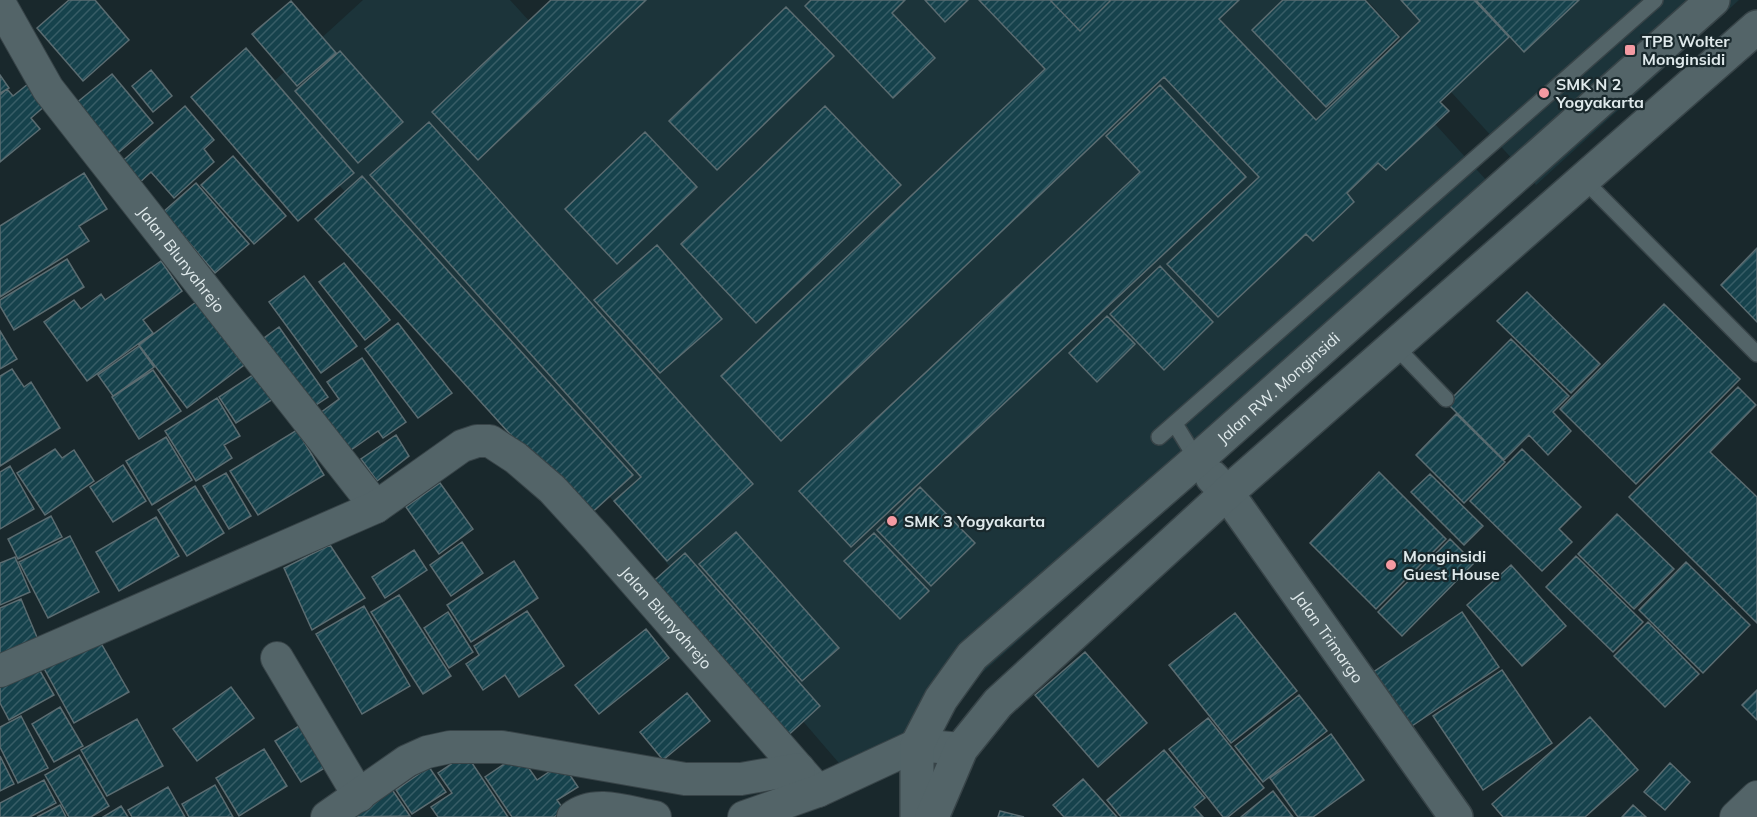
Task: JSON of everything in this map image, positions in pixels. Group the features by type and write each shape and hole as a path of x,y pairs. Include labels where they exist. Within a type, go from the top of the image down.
{"main road":[{"name":"Jalan RW. Monginsidi","path":"917,817 917,745 941,699 972,656 1197,460 1713,0"},
{"path":"932,817 961,749 998,703 1227,494 1757,27"},
{"path":"1574,122 1611,157"},
{"name":"Jalan Trimargo","path":"1197,460 1227,494 1456,817"}],"street":[{"name":"Jalan Blunyahrejo","path":"0,4 48,89 376,507"},
{"name":"Jalan Blunyahrejo","path":"0,671 376,507 462,446 477,441 490,441 552,489 809,780"},
{"path":"277,658 359,796"},
{"path":"744,817 809,780 917,745 961,749"},
{"path":"327,817 407,761 427,752 450,747 502,747 685,779 809,780"},
{"path":"1736,817 1757,797"},
{"path":"573,817 583,810 597,807 655,817"}],"lane":[{"path":"1159,437 1655,0"},
{"path":"1584,180 1757,354"},
{"path":"1395,346 1446,399"},
{"path":"1175,424 1197,460"}],"shaded area":[{"name":"SMK 3 Yogyakarta","path":"363,0 510,0 564,59 628,0 1322,0 1509,205 857,784 403,257 259,95"},
{"name":"SMK N 2 Yogyakarta","path":"1367,0 1739,0 1536,185"}],"building":[{"path":"69,0 95,0 129,40 83,81 37,28"},
{"path":"551,0 646,0 478,160 432,112"},
{"path":"551,0 646,0 478,160 432,112"},
{"path":"811,0 905,0 892,13 935,58 893,98 805,6"},
{"path":"811,0 905,0 892,13 935,58 893,98 805,6"},
{"path":"925,0 968,0 945,22"},
{"path":"925,0 968,0 945,22"},
{"path":"979,0 1050,0 1080,31 1111,0 1239,0 1219,19 1316,120 1420,21 1401,0 1474,0 1509,37 1440,102 1449,111 1386,170 1378,163 1347,193 1354,202 1313,241 1306,234 1218,317 1167,264 1259,177 1164,77 781,441 721,376 1045,69"},
{"path":"979,0 1239,0 1219,19 1316,120 1420,21 1401,0 1474,0 1509,37 1440,102 1449,111 1386,170 1378,163 1347,193 1354,202 1313,241 1306,234 1218,317 1167,264 1259,177 1164,77 781,441 721,376 1045,69"},
{"path":"1283,0 1365,0 1399,37 1326,107 1252,30"},
{"path":"1476,0 1579,0 1524,52"},
{"path":"291,1 336,53 297,86 252,34"},
{"path":"786,7 834,56 717,170 669,121"},
{"path":"246,48 354,173 298,221 191,97"},
{"path":"340,51 403,122 358,163 295,91"},
{"path":"151,70 172,96 153,112 132,86"},
{"path":"112,74 153,123 112,158 70,108"},
{"path":"0,75 9,88 0,93"},
{"path":"28,84 46,105 31,118 40,129 0,162 0,95 7,89 13,96"},
{"path":"1160,85 1246,177 851,547 799,491 1140,172 1106,136"},
{"path":"185,106 214,140 204,149 214,162 174,198 151,172 136,186 118,165"},
{"path":"825,106 901,185 756,323 681,244"},
{"path":"429,122 753,484 667,561 614,501 641,477 370,175"},
{"path":"645,132 697,187 617,264 565,209"},
{"path":"233,156 286,216 254,244 201,185"},
{"path":"84,173 107,209 79,226 89,241 0,297 0,226"},
{"path":"362,176 633,475 586,518 315,219"},
{"path":"196,183 249,244 215,273 163,212"},
{"path":"657,245 722,319 660,373 594,300"},
{"path":"1757,248 1757,322 1721,285"},
{"path":"67,259 84,287 14,330 0,306 0,300"},
{"path":"161,261 182,291 143,320 153,333 87,381 44,322 74,300 81,309 101,294 105,300"},
{"path":"344,263 390,320 365,340 319,282"},
{"path":"1160,266 1213,322 1164,370 1110,314"},
{"path":"304,276 357,346 321,373 269,302"},
{"path":"1527,292 1600,364 1571,393 1497,321"},
{"path":"196,302 244,365 187,408 139,345"},
{"path":"1664,304 1740,379 1636,484 1560,409"},
{"path":"1107,316 1135,344 1097,382 1069,353"},
{"path":"398,323 452,393 418,418 365,349"},
{"path":"279,327 328,397 313,407 264,338"},
{"path":"0,331 17,359 0,369"},
{"path":"1511,339 1569,396 1553,412 1571,431 1548,455 1529,435 1504,460 1447,403"},
{"path":"139,346 154,367 113,396 98,375"},
{"path":"362,358 406,422 383,438 378,431 344,455 316,416 339,399 327,382"},
{"path":"12,369 24,387 31,382 60,428 0,466 0,376"},
{"path":"153,370 181,411 139,439 112,397"},
{"path":"259,371 276,397 236,423 219,397"},
{"path":"1738,387 1756,405 1710,452 1757,497 1757,623 1629,497"},
{"path":"217,398 240,436 224,445 232,458 196,481 165,431"},
{"path":"1456,414 1505,462 1464,503 1416,455"},
{"path":"297,430 324,475 258,515 230,471"},
{"path":"396,435 409,456 377,481 361,459"},
{"path":"166,437 192,480 152,505 126,461"},
{"path":"55,449 62,458 74,450 94,481 45,515 17,473"},
{"path":"1522,449 1581,507 1559,529 1572,542 1542,571 1470,501"},
{"path":"123,465 146,501 113,522 90,487"},
{"path":"10,466 34,509 0,529 0,472"},
{"path":"1379,472 1446,539 1376,609 1310,543"},
{"path":"226,473 251,516 229,529 203,486"},
{"path":"1430,474 1483,526 1464,545 1411,492"},
{"path":"440,483 473,529 439,554 406,507"},
{"path":"195,486 224,533 187,556 158,510"},
{"path":"920,487 975,543 931,586 877,530"},
{"path":"1617,514 1674,569 1634,609 1578,554"},
{"path":"51,516 62,537 18,559 8,539"},
{"path":"156,517 179,556 119,591 96,552"},
{"path":"736,532 839,648 802,681 699,564"},
{"path":"874,533 929,591 900,619 844,561"},
{"path":"70,536 99,592 48,618 19,562"},
{"path":"1450,539 1474,563 1402,636 1378,612"},
{"path":"462,542 483,573 451,596 430,565"},
{"path":"330,545 365,598 312,630 284,568"},
{"path":"414,550 427,570 385,598 372,577"},
{"path":"685,553 820,706 782,741 647,587"},
{"path":"1576,556 1643,622 1613,652 1546,587"},
{"path":"15,557 30,592 0,605 0,563"},
{"path":"514,561 538,598 471,642 447,605"},
{"path":"1686,562 1750,625 1703,673 1639,610"},
{"path":"1511,565 1566,626 1522,666 1467,605"},
{"path":"399,595 451,676 423,694 371,612"},
{"path":"21,599 39,642 0,658 0,608"},
{"path":"364,606 410,686 362,714 316,634"},
{"path":"527,611 564,666 519,697 505,675 483,690 466,664 479,655 474,646"},
{"path":"448,612 473,652 449,668 424,628"},
{"path":"1462,612 1499,667 1406,730 1369,675"},
{"path":"1235,613 1297,691 1231,743 1169,665"},
{"path":"1648,622 1699,674 1665,707 1614,656"},
{"path":"646,629 669,658 599,714 575,685"},
{"path":"94,631 129,692 74,723 40,661"},
{"path":"1085,652 1147,723 1098,767 1035,695"},
{"path":"36,664 54,695 9,720 0,703 0,684"},
{"path":"1502,670 1552,743 1483,790 1433,716"},
{"path":"231,687 254,718 197,761 173,729"},
{"path":"1757,690 1757,720 1742,705"},
{"path":"687,693 710,721 663,760 640,732"},
{"path":"1299,695 1327,731 1263,782 1235,746"},
{"path":"60,707 83,746 54,762 32,724"},
{"path":"21,716 48,768 18,783 0,747 0,727"},
{"path":"1590,717 1638,770 1585,817 1503,817 1492,804"},
{"path":"1208,718 1264,788 1228,817 1223,817 1169,749"},
{"path":"137,719 163,766 107,796 81,750"},
{"path":"302,724 328,766 301,782 275,741"},
{"path":"1331,734 1364,780 1313,817 1298,817 1270,778"},
{"path":"264,749 287,786 239,816 216,778"},
{"path":"1164,750 1205,798 1194,807 1203,817 1121,817 1107,800"},
{"path":"466,754 508,817 438,817 431,807 452,793 438,773"},
{"path":"519,754 537,780 562,763 578,787 557,800 564,810 554,817 512,817 485,777"},
{"path":"79,755 109,806 91,817 69,817 45,775"},
{"path":"0,756 14,784 0,791"},
{"path":"1670,763 1690,782 1665,810 1644,792"},
{"path":"429,767 446,792 412,814 396,790"},
{"path":"1083,779 1117,817 1064,817 1053,805"},
{"path":"44,780 56,803 30,817 0,817 0,803"},
{"path":"215,785 233,817 189,817 182,804"},
{"path":"168,787 185,817 132,817 128,810"},
{"path":"391,788 410,816 347,817"},
{"path":"1273,791 1293,817 1241,817"},
{"path":"60,805 66,817 37,817"},
{"path":"1633,805 1646,817 1622,817"},
{"path":"121,806 128,817 103,817"},
{"path":"1000,811 1024,817 998,817"}],"place":[{"name":"TPB Wolter Monginsidi","path":"1630,50"},
{"name":"SMK N 2 Yogyakarta","path":"1544,93"},
{"name":"SMK 3 Yogyakarta","path":"892,521"},
{"name":"Monginsidi Guest House","path":"1391,565"}]}
